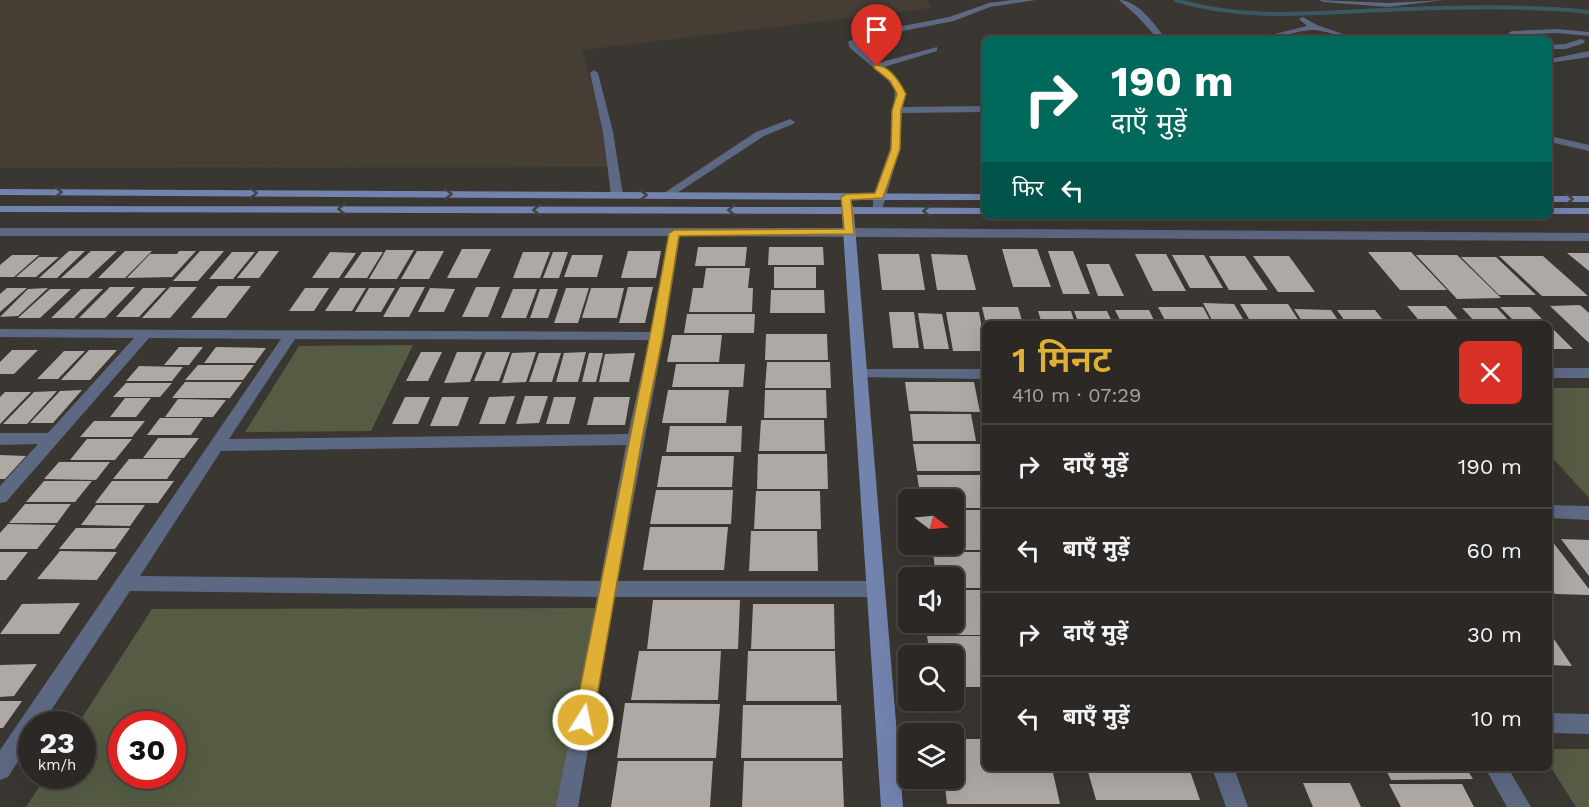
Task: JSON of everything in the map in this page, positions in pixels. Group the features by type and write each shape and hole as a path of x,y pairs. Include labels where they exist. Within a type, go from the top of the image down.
{"street":[{"path":"877,211 879,196 895,149 897,110 902,94 894,79 853,46 852,42 865,36 951,19 989,5 1032,0"},
{"path":"1113,0 1123,0 1140,14 1159,36"},
{"path":"1323,0 1388,5 1441,0"},
{"path":"1303,19 1314,27 1343,36"},
{"path":"1273,36 1314,27"},
{"path":"1557,31 1585,43"},
{"path":"1512,33 1557,31 1589,34"},
{"path":"1552,47 1585,43"},
{"path":"877,66 934,49"},
{"path":"1552,61 1589,54"},
{"path":"594,73 608,132 617,195"},
{"path":"897,110 982,109"},
{"path":"667,195 760,134 790,122"},
{"path":"1552,139 1589,148"},
{"path":"0,192 667,195 847,204 877,211 982,211"},
{"path":"0,209 847,204 879,196 982,197"},
{"path":"1552,199 1589,199"},
{"path":"847,204 892,807"},
{"path":"1552,212 1589,212"},
{"path":"0,232 850,232 1589,237"},
{"path":"567,807 635,439 657,336 674,233"},
{"path":"0,333 657,336"},
{"path":"0,497 146,333"},
{"path":"0,769 291,334"},
{"path":"1552,373 1589,373"},
{"path":"860,374 982,374"},
{"path":"0,438 52,438"},
{"path":"217,445 635,439"},
{"path":"1552,512 1589,513"},
{"path":"125,583 607,589 876,589"},
{"path":"1552,723 1589,724"},
{"path":"1224,771 1237,807"},
{"path":"1499,771 1520,807"}],"shaded area":[{"path":"0,0 926,0 932,8 582,50 614,167 0,168"}],"green space":[{"path":"413,345 371,431 245,432 299,346"},
{"path":"1552,388 1589,388 1589,498 1552,457"},
{"path":"598,608 560,807 26,807 38,789 96,789 96,711 86,711 152,609"},
{"path":"1552,749 1589,749 1589,807 1576,807 1552,769"}],"building":[{"path":"698,247 747,247 745,266 695,266"},
{"path":"769,247 823,247 824,265 768,265"},
{"path":"462,249 491,249 477,278 447,278"},
{"path":"1002,249 1037,249 1051,287 1013,287"},
{"path":"386,250 414,250 397,279 369,279"},
{"path":"69,251 85,251 57,278 39,278"},
{"path":"91,251 117,251 88,278 61,278"},
{"path":"125,251 152,251 125,278 98,278"},
{"path":"179,251 196,251 172,277 127,278 150,254 177,254"},
{"path":"200,251 224,251 198,281 173,281"},
{"path":"259,251 279,251 259,278 237,278"},
{"path":"417,251 444,251 429,279 401,279"},
{"path":"628,251 661,251 656,278 621,278"},
{"path":"1048,251 1073,251 1090,294 1063,294"},
{"path":"232,252 255,252 233,279 209,279"},
{"path":"330,252 356,253 339,278 312,278"},
{"path":"362,252 383,252 367,278 344,278"},
{"path":"523,252 550,252 540,278 513,278"},
{"path":"553,252 568,252 559,278 543,278"},
{"path":"1368,252 1411,252 1447,290 1400,290"},
{"path":"1567,253 1589,253 1589,271"},
{"path":"878,254 919,254 925,290 882,290"},
{"path":"931,254 967,255 976,290 937,290"},
{"path":"1135,254 1166,254 1186,291 1153,291"},
{"path":"12,255 39,255 14,277 0,277 0,265"},
{"path":"572,255 603,255 597,277 564,277"},
{"path":"1172,255 1204,255 1223,288 1190,288"},
{"path":"1416,255 1457,255 1501,298 1457,299"},
{"path":"1209,256 1245,256 1268,290 1229,290"},
{"path":"1253,256 1289,256 1315,292 1278,292"},
{"path":"1499,256 1543,256 1588,296 1542,296"},
{"path":"39,257 59,257 36,277 16,277"},
{"path":"1461,257 1496,257 1536,295 1499,295"},
{"path":"1086,264 1109,264 1124,296 1098,296"},
{"path":"774,267 816,267 816,288 774,288"},
{"path":"706,268 750,268 748,288 753,288 752,312 689,312 693,288 703,288"},
{"path":"218,286 251,286 226,318 191,318"},
{"path":"110,287 135,287 105,318 79,318"},
{"path":"170,287 197,287 170,318 142,318"},
{"path":"400,287 425,287 409,317 383,317"},
{"path":"476,287 500,287 488,317 462,317"},
{"path":"628,287 653,287 645,323 619,323"},
{"path":"7,288 27,288 0,312 0,294"},
{"path":"48,288 18,316 0,317 28,289"},
{"path":"143,288 166,288 139,317 116,317"},
{"path":"305,288 329,288 314,311 289,311"},
{"path":"340,288 366,288 352,311 325,311"},
{"path":"369,288 395,288 381,312 355,312"},
{"path":"430,288 455,289 444,312 418,312"},
{"path":"566,288 589,288 578,323 554,323"},
{"path":"591,288 624,288 617,318 582,318"},
{"path":"50,289 71,289 40,318 18,318"},
{"path":"81,289 103,289 74,318 51,318"},
{"path":"513,289 537,289 526,318 501,318"},
{"path":"540,289 558,289 548,318 530,318"},
{"path":"771,290 824,290 825,313 770,313"},
{"path":"1203,303 1234,304 1244,321 1212,321"},
{"path":"1240,304 1288,304 1299,321 1250,321"},
{"path":"1580,305 1589,313 1589,343 1550,306"},
{"path":"1407,306 1446,306 1459,321 1420,321"},
{"path":"982,307 1018,307 1022,321 985,321"},
{"path":"1158,307 1203,307 1210,321 1165,321"},
{"path":"1500,307 1530,307 1544,321 1514,321"},
{"path":"1462,308 1497,308 1509,321 1474,321"},
{"path":"1294,309 1331,310 1339,321 1302,321"},
{"path":"1115,310 1149,310 1154,321 1120,321"},
{"path":"1337,310 1375,310 1384,321 1345,321"},
{"path":"1038,311 1071,311 1074,321 1041,321"},
{"path":"1074,311 1107,311 1112,321 1078,321"},
{"path":"889,312 914,312 919,348 893,348"},
{"path":"946,312 979,312 982,351 953,351"},
{"path":"918,313 942,314 949,349 924,349"},
{"path":"687,314 755,314 754,333 684,333"},
{"path":"1552,328 1573,349 1552,349"},
{"path":"766,334 827,334 828,360 765,360"},
{"path":"672,335 722,335 719,362 667,362"},
{"path":"179,347 203,347 189,365 164,365"},
{"path":"216,347 266,348 255,363 204,363"},
{"path":"12,350 38,350 14,374 0,374 0,362"},
{"path":"89,350 117,350 90,380 61,380"},
{"path":"64,351 85,351 58,379 37,379"},
{"path":"421,352 442,352 428,381 406,381"},
{"path":"457,352 482,352 470,382 444,383"},
{"path":"486,352 510,352 499,381 474,381"},
{"path":"536,352 526,382 502,383 512,353"},
{"path":"586,352 578,382 556,382 564,353"},
{"path":"539,353 561,353 552,382 529,382"},
{"path":"589,353 603,353 596,382 582,382"},
{"path":"635,353 629,382 599,382 605,354"},
{"path":"767,362 830,362 831,388 765,388"},
{"path":"676,364 745,364 743,387 672,387"},
{"path":"198,365 254,365 243,380 185,380"},
{"path":"139,366 183,367 172,381 126,381"},
{"path":"185,382 242,382 230,398 172,398"},
{"path":"905,382 974,382 980,412 909,411"},
{"path":"126,383 172,383 160,397 113,397"},
{"path":"82,390 53,423 30,423 60,391"},
{"path":"668,390 729,390 726,423 662,423"},
{"path":"765,390 826,390 827,418 764,418"},
{"path":"57,391 27,424 3,424 34,392"},
{"path":"5,392 31,392 0,424 0,397"},
{"path":"515,396 505,424 479,424 489,397"},
{"path":"525,396 548,396 539,423 516,424"},
{"path":"405,397 430,397 418,424 392,424"},
{"path":"442,397 469,397 458,426 430,426"},
{"path":"554,397 576,397 569,424 546,424"},
{"path":"594,397 630,397 625,425 587,425"},
{"path":"125,398 151,398 136,417 110,417"},
{"path":"178,399 226,400 213,417 165,417"},
{"path":"910,414 971,414 976,441 913,441"},
{"path":"160,418 203,418 191,435 147,435"},
{"path":"761,420 824,420 825,451 759,451"},
{"path":"94,421 145,421 132,437 80,437"},
{"path":"670,426 742,426 741,452 666,452"},
{"path":"158,438 199,438 184,458 143,458"},
{"path":"87,439 132,439 115,460 70,460"},
{"path":"913,444 982,444 982,471 917,471"},
{"path":"758,454 827,454 828,489 757,489"},
{"path":"0,455 26,456 5,479 0,479"},
{"path":"662,456 734,456 732,487 657,487"},
{"path":"129,459 181,459 167,479 113,479"},
{"path":"59,462 110,462 96,480 44,479"},
{"path":"917,475 982,475 982,508 964,508 964,489 919,489"},
{"path":"44,481 92,481 75,502 26,502"},
{"path":"112,481 174,481 158,503 95,503"},
{"path":"656,490 733,490 731,524 650,524"},
{"path":"756,491 820,491 821,529 754,529"},
{"path":"25,504 71,504 57,523 9,523"},
{"path":"96,505 145,505 130,526 81,525"},
{"path":"964,510 982,510 982,550 964,550"},
{"path":"8,524 56,525 37,549 0,549 0,533"},
{"path":"650,527 728,527 724,570 643,570"},
{"path":"76,528 130,528 115,549 59,549"},
{"path":"751,531 817,531 818,571 749,571"},
{"path":"1561,539 1589,540 1589,576"},
{"path":"1552,541 1589,589 1589,595 1555,594 1552,590"},
{"path":"60,551 117,552 97,580 37,579"},
{"path":"0,552 28,552 6,580 0,580"},
{"path":"964,552 982,552 982,588 964,588 964,567 935,567 933,555 964,555"},
{"path":"964,590 982,590 982,635 954,635 954,633 964,633"},
{"path":"653,600 740,600 738,649 647,649"},
{"path":"80,603 59,634 0,634 22,604"},
{"path":"753,604 834,604 835,649 751,649"},
{"path":"927,636 982,636 982,687 964,687 964,645 928,645"},
{"path":"1552,636 1572,666 1552,665"},
{"path":"639,651 721,651 718,700 631,700"},
{"path":"748,651 835,651 837,701 746,701"},
{"path":"37,664 14,696 0,697 0,665"},
{"path":"0,701 22,701 3,728 0,728"},
{"path":"625,703 720,704 716,758 617,758"},
{"path":"743,705 841,705 843,758 741,758"},
{"path":"964,739 982,739 982,771 1053,771 1060,804 947,804 945,789 964,789"},
{"path":"618,761 713,761 710,807 611,807"},
{"path":"744,761 842,761 844,807 742,807"},
{"path":"1088,771 1190,771 1200,800 1096,800"},
{"path":"1262,771 1345,771 1346,773 1263,773"},
{"path":"1386,771 1468,771 1473,779 1391,780"},
{"path":"1303,783 1350,783 1361,807 1313,807"},
{"path":"1389,784 1462,784 1474,807 1401,807"}],"waterway":[{"path":"1176,0 1227,11 1279,14 1487,7 1589,12"}],"route":[{"path":"583,720 635,439 657,336 674,233 850,232 846,197 879,196 895,149 897,110 902,94 894,79 877,66"}]}
